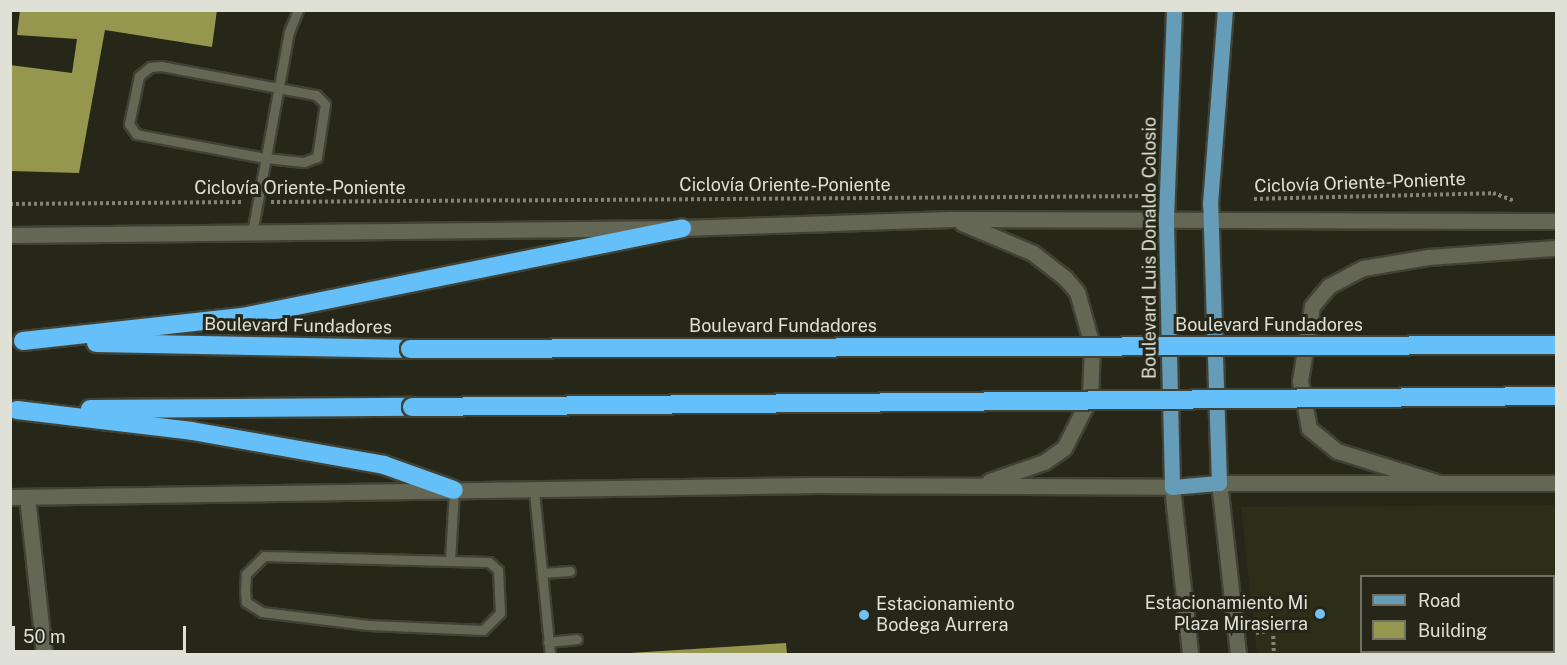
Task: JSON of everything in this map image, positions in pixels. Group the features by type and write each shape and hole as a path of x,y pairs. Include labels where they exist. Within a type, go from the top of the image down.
{"highway":[{"path":"17,341 242,317 682,228"},
{"name":"Boulevard Fundadores","path":"17,341 410,349 1557,345"},
{"path":"14,409 1557,396"},
{"path":"14,409 192,431 384,465 454,490"}],"main road":[{"name":"Boulevard Luis Donaldo Colosio","path":"1172,487 1166,221 1174,10"},
{"path":"1226,10 1210,219 1219,483 1238,654"},
{"path":"10,235 682,228 951,219 1557,221"},
{"path":"951,219 1033,253 1065,278 1077,292 1085,314 1094,375 1079,426 1064,448 1009,476 969,487"},
{"path":"1436,482 1337,451 1309,428 1300,381 1312,306 1329,286 1363,268 1429,257 1557,248"},
{"path":"10,497 454,490 1172,487 1219,483 1557,483"},
{"path":"1172,487 1191,654"},
{"path":"27,497 44,654"}],"lane":[{"path":"252,232 278,89 298,10"},
{"path":"150,67 311,93 325,104 317,157 304,162 265,158 142,137 129,124 139,76 150,67"},
{"path":"450,560 454,490"},
{"path":"534,491 550,654"},
{"path":"264,556 450,560 489,562 498,570 500,614 483,630 273,615 246,602 246,574 264,556"},
{"path":"542,573 570,571"},
{"path":"548,642 578,639"}],"path":[{"name":"Ciclovía Oriente-Poniente","path":"1243,200 1287,195 1493,193 1525,205"},
{"name":"Ciclovía Oriente-Poniente","path":"10,204 1167,196"},
{"path":"1257,638 1256,630 1273,630 1274,654"}],"shaded area":[{"name":"Estacionamiento Mi Plaza Mirasierra","path":"1556,505 1556,654 1257,654 1241,507"}],"building":[{"path":"20,10 217,10 212,47 105,30 79,173 10,171 10,65 72,73 77,39 17,35"},
{"path":"786,643 787,654 630,654 630,653"}],"place":[{"name":"Estacionamiento Mi Plaza Mirasierra","path":"1320,614"},
{"name":"Estacionamiento Bodega Aurrera","path":"864,615"}]}
